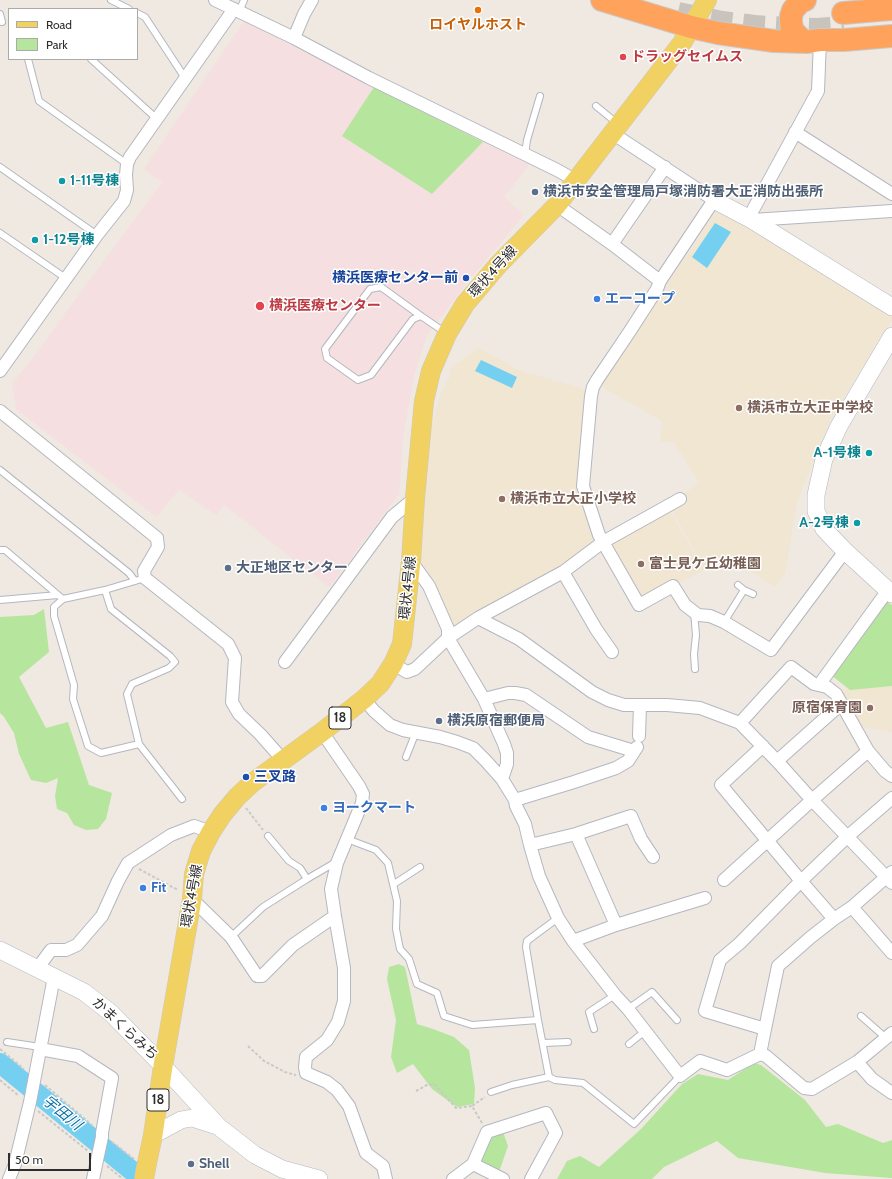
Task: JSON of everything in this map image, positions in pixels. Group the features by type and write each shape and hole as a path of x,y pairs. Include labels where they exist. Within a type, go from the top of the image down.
{"highway":[{"path":"602,0 691,28 774,41 844,40 892,36"},
{"path":"805,0 800,2 791,16 792,29 801,39 813,41"},
{"path":"892,9 844,20 892,23"}],"main road":[{"name":"環状4号線","path":"141,1167 153,1135 163,1066 192,897 194,874 201,851 222,815 237,797 252,783 322,732 364,699 380,684 393,664 402,644 412,561 415,498 424,401 431,371 447,334 465,304 498,265 556,205 682,43 707,0"}],"street":[{"path":"214,0 294,38 369,78 575,180"},
{"path":"294,38 304,14 312,0"},
{"path":"0,371 97,235 124,201 127,190 127,164 130,157 185,78 237,11"},
{"path":"750,220 818,90 813,41"},
{"path":"615,129 714,200 750,220 892,307"},
{"path":"795,132 892,193"},
{"path":"612,244 666,167"},
{"path":"714,200 660,281 657,289 630,331 596,380 592,392 583,486 599,535 638,605 673,586 685,605 698,615 710,616 724,622 771,650 845,550"},
{"path":"556,205 612,244 660,281"},
{"path":"750,220 892,211"},
{"path":"819,685 890,592 824,529 816,511 816,495 824,459 839,426 892,336"},
{"path":"0,411 157,538 158,547 140,580 228,644 235,658 232,702 239,714 260,734 283,760"},
{"path":"285,662 392,517 415,498"},
{"path":"393,664 407,672 415,669 448,638 478,618 563,572 603,542 680,499"},
{"path":"412,561 429,586 448,629 448,638 484,699 504,744 507,753 507,764 502,779"},
{"path":"563,572 596,629 612,652"},
{"path":"478,618 519,639 592,692 608,700 624,705 667,705 700,708 740,723 847,836 890,877 810,938 778,966 760,1054"},
{"path":"740,723 791,667 814,684 827,687 836,694 868,750 892,776"},
{"path":"484,699 508,693 526,695 588,737 637,745"},
{"path":"364,699 374,711 390,725 403,730 457,742 473,748 502,779 515,800 516,806 525,824 539,876 558,918 573,941 680,1076 700,1061 727,1070 760,1054 766,1056 804,1088 812,1089 857,1062 889,1036"},
{"path":"777,761 841,704"},
{"path":"515,800 616,768 628,761 637,745 640,705"},
{"path":"322,732 360,786 363,794 362,803 338,861 331,889 344,968 344,1001 338,1022 327,1040 306,1057 306,1073 327,1082 337,1090 349,1106 366,1153 383,1166 386,1179"},
{"path":"762,746 721,785 834,919"},
{"path":"724,880 868,750"},
{"path":"765,1029 705,1011 720,960 740,943 847,836 892,798"},
{"path":"530,846 576,834 631,816 641,839 653,857"},
{"path":"37,969 51,950 66,950 77,945 102,916 128,863 170,835 188,828 194,826 211,832"},
{"path":"576,834 616,925"},
{"path":"192,897 231,937 257,976 262,976 293,945 335,916"},
{"path":"573,941 616,925 705,898"},
{"path":"852,907 892,953"},
{"name":"かまくらみち","path":"0,950 84,992 106,1009 163,1066 219,1127"},
{"path":"9,1179 15,1164 30,1103 54,978"},
{"path":"40,1048 78,1056 112,1078 93,1179"},
{"path":"857,1062 872,1078 892,1093"},
{"path":"454,1179 473,1164 487,1132 546,1113 556,1133 531,1179"},
{"path":"153,1135 181,1120 192,1118 219,1127 255,1155 282,1169 319,1179"},
{"path":"473,1164 503,1179"}],"lane":[{"path":"111,0 127,8"},
{"path":"237,11 244,0"},
{"path":"0,14 2,22"},
{"path":"138,14 145,17 185,78"},
{"path":"28,60 38,101 127,164"},
{"path":"92,60 157,119"},
{"path":"524,154 540,96"},
{"path":"596,106 615,129"},
{"path":"0,167 97,235"},
{"path":"0,233 66,279"},
{"path":"421,316 413,319 371,375 358,380 327,358 325,349 370,289 381,287 447,334"},
{"path":"0,470 129,573 140,580"},
{"path":"0,550 5,550 60,597"},
{"path":"0,600 60,597 105,590 140,580"},
{"path":"738,585 744,590 753,594"},
{"path":"105,590 111,609 170,656 175,662 169,668 132,684 127,694 139,744 182,799"},
{"path":"724,622 744,590"},
{"path":"60,597 54,607 54,616 74,685 73,699 88,746 101,753 139,744"},
{"path":"694,612 696,634 694,669"},
{"path":"406,757 416,732"},
{"path":"268,836 289,861 300,868 307,879"},
{"path":"347,839 376,850 388,862 397,901 396,928 400,949 409,959 417,984 437,993 444,1016 472,1025 538,1020"},
{"path":"231,937 263,907 338,861"},
{"path":"394,884 420,867"},
{"path":"549,1077 526,947 527,941 558,918"},
{"path":"628,1009 652,992 677,1020"},
{"path":"594,1028 589,1012 615,994"},
{"path":"861,1016 889,1036"},
{"path":"629,1044 645,1031"},
{"path":"7,1042 40,1048"},
{"path":"543,1043 568,1042"},
{"path":"491,1092 512,1085 549,1077 555,1080 583,1083 634,1124 680,1076"}],"path":[{"path":"237,797 268,836"},
{"path":"128,863 192,897"},
{"path":"248,1046 264,1061 285,1072 297,1075 315,1076"},
{"path":"0,1049 141,1167"},
{"path":"0,1080 98,1157 123,1179"},
{"path":"416,1091 427,1085 434,1084 456,1108 472,1106 491,1092"},
{"path":"472,1106 487,1132"}],"shaded area":[{"name":"横浜医療センター","path":"244,21 374,87 343,136 432,194 483,142 529,165 504,197 524,215 472,277 427,335 414,376 403,437 399,494 329,587 224,505 216,515 179,490 156,517 16,409 12,384 162,182 144,169"},
{"name":"横浜市立大正中学校","path":"718,207 892,315 892,320 830,421 797,502 785,574 775,587 728,557 703,566 671,508 681,496 699,483 674,442 660,442 662,421 597,384 692,248"},
{"name":"横浜市立大正小学校","path":"479,348 518,370 588,390 579,487 590,518 595,545 550,575 454,629 416,562 425,448 441,393 450,376 451,368"},
{"path":"669,509 704,570 675,585 644,597 638,595 608,543"},
{"name":"原宿保育園","path":"892,686 892,732 860,726 838,690"}],"green space":[{"path":"374,87 483,142 432,194 342,136"},
{"path":"886,601 892,605 892,686 850,690 831,675"},
{"path":"44,609 49,652 19,677 46,728 68,722 89,785 112,793 106,819 98,829 86,830 74,825 67,813 57,809 55,796 58,778 46,783 31,780 19,754 14,733 0,713 0,617 34,615"},
{"path":"399,964 405,967 417,1024 454,1037 469,1050 475,1088 474,1104 457,1107 432,1089 413,1064 397,1073 391,1057 396,1020 387,979 389,967"},
{"path":"754,1063 761,1065 805,1100 826,1127 838,1124 883,1143 892,1140 892,1178 825,1173 738,1158 717,1141 664,1167 652,1179 557,1179 567,1161 580,1156 599,1167 641,1129 682,1084 698,1074 728,1080"},
{"path":"503,1132 508,1146 499,1172 479,1163 493,1135"}],"water":[{"path":"715,223 731,232 707,268 692,257"},
{"path":"481,360 517,377 512,388 475,371"}],"waterway":[{"name":"宇田川","path":"0,1063 142,1179"}],"tunnel":[{"path":"678,13 722,22 755,26 817,29 844,27"}],"place":[{"name":"ロイヤルホスト","path":"478,10"},
{"name":"ドラッグセイムス","path":"623,57"},
{"name":"1-11号棟","path":"62,181"},
{"name":"横浜市安全管理局戸塚消防署大正消防出張所","path":"535,192"},
{"name":"1-12号棟","path":"35,240"},
{"name":"横浜医療センター前","path":"466,278"},
{"name":"エーコープ","path":"597,299"},
{"name":"横浜医療センター","path":"260,306"},
{"name":"横浜市立大正中学校","path":"739,408"},
{"name":"A-1号棟","path":"869,453"},
{"name":"横浜市立大正小学校","path":"502,499"},
{"name":"A-2号棟","path":"857,523"},
{"name":"富士見ケ丘幼稚園","path":"641,564"},
{"name":"大正地区センター","path":"228,568"},
{"name":"原宿保育園","path":"870,708"},
{"name":"横浜原宿郵便局","path":"439,721"},
{"name":"三叉路","path":"246,777"},
{"name":"ヨークマート","path":"324,808"},
{"name":"Fit","path":"143,888"},
{"name":"Shell","path":"191,1164"}]}
